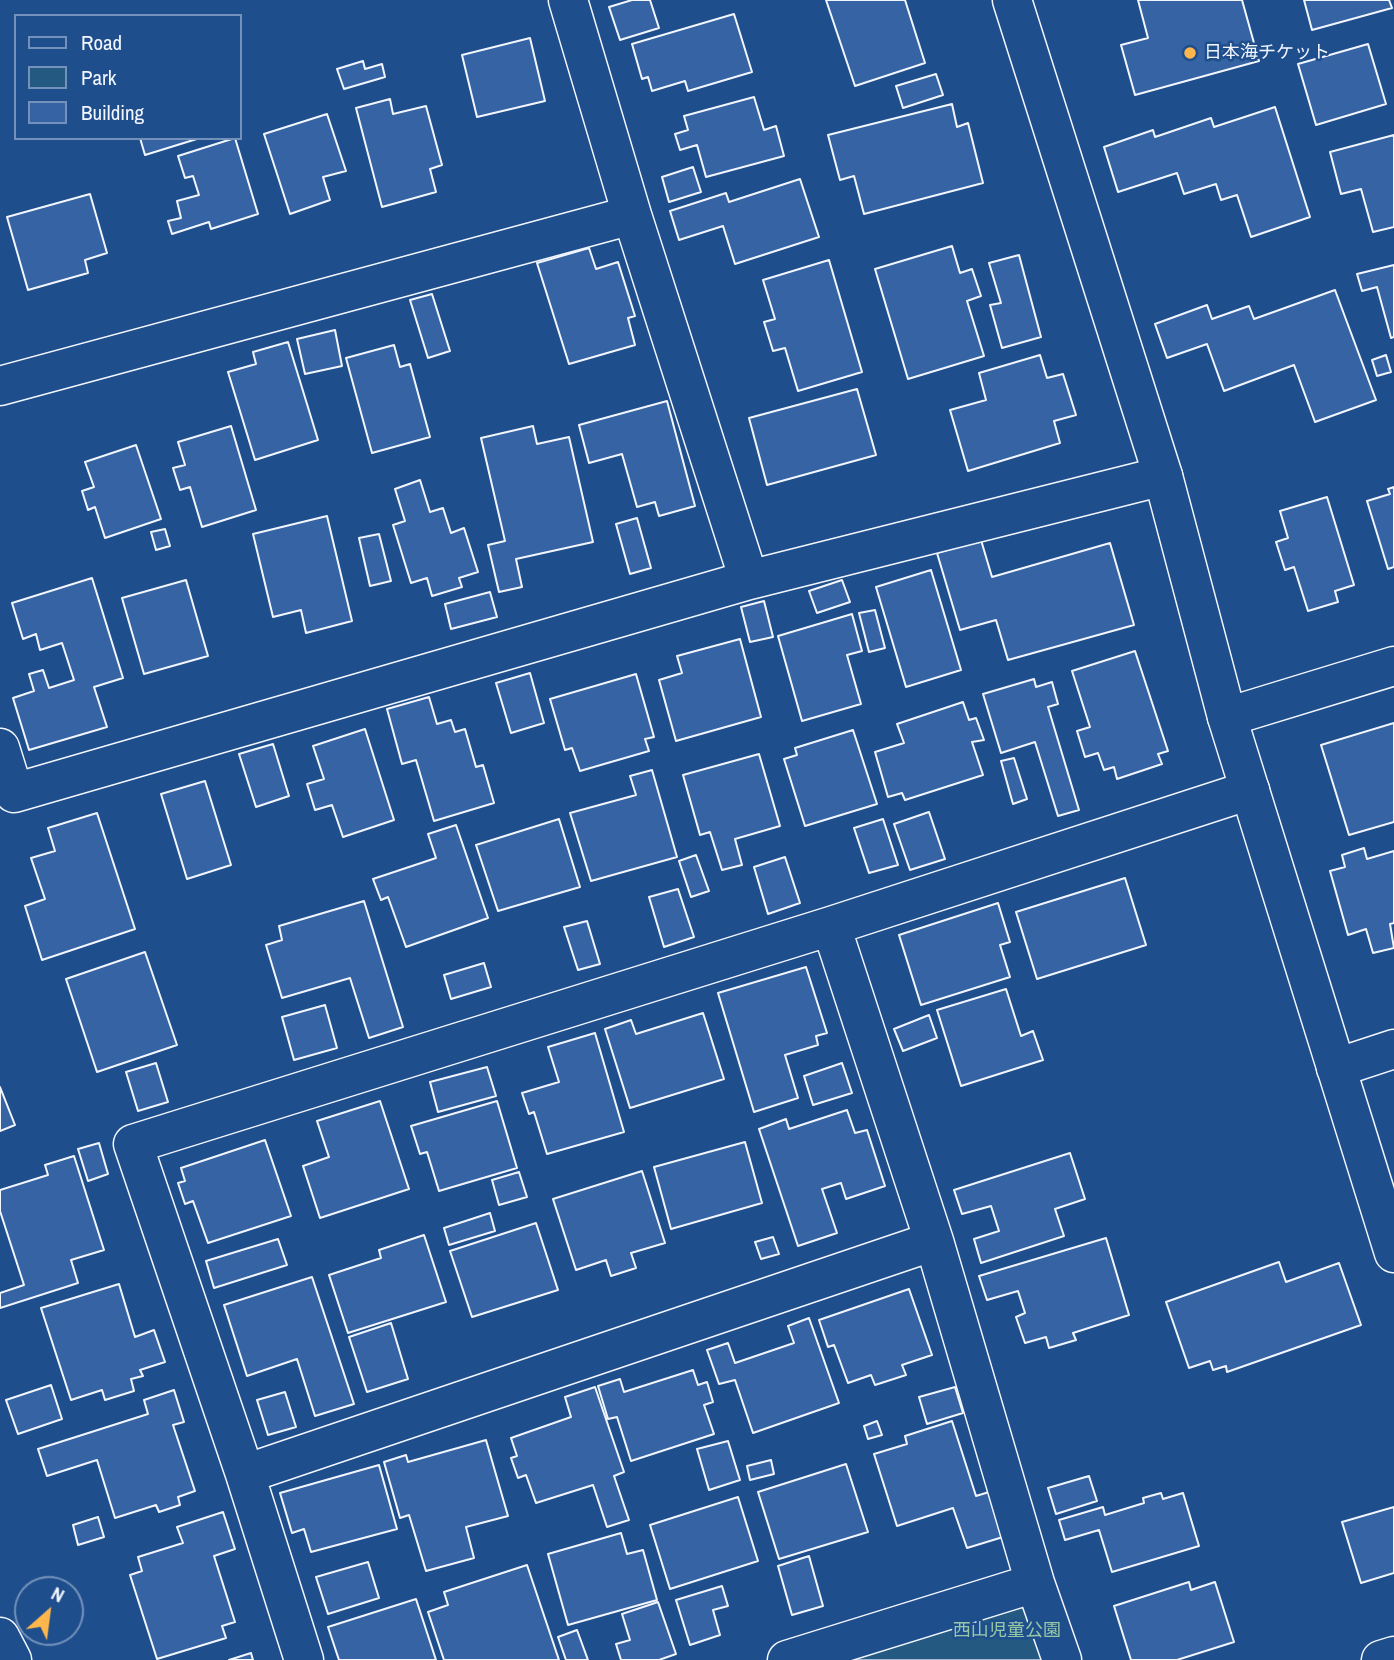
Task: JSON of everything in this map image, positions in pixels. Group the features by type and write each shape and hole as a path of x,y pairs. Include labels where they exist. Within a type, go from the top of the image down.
{"street":[{"path":"568,0 632,215 749,580"},
{"path":"1012,0 1163,476 1227,717 1394,1253"},
{"path":"0,386 632,215"},
{"path":"0,748 14,793 749,580 1163,476"},
{"path":"1227,717 1394,666"},
{"path":"304,1660 245,1474 133,1144 831,926 1250,790"},
{"path":"831,926 934,1241 1035,1583 1062,1660"},
{"path":"1336,1068 1394,1049"},
{"path":"245,1474 934,1241"},
{"path":"787,1660 1035,1583"},
{"path":"0,1637 12,1660"},
{"path":"1381,1660 1394,1656"}],"green space":[{"name":"西山児童公園","path":"1008,1601 1036,1614 1050,1660 823,1660"}],"building":[{"path":"632,0 650,0 659,28 620,40 609,7"},
{"path":"826,0 905,0 925,63 855,86"},
{"name":"日本海チケット","path":"1138,0 1242,0 1259,61 1135,95 1121,45 1148,38"},
{"path":"1304,0 1389,0 1392,8 1312,30"},
{"path":"734,14 752,72 688,91 685,81 652,91 648,77 642,79 632,44"},
{"path":"530,38 545,101 477,117 462,55"},
{"path":"1368,44 1386,104 1316,125 1298,64"},
{"path":"363,61 365,69 382,64 385,77 344,89 337,69"},
{"path":"936,74 943,95 903,108 896,86"},
{"path":"754,97 764,130 776,126 784,156 706,177 697,145 680,150 675,134 688,130 684,116"},
{"path":"390,99 393,114 426,106 442,165 430,169 436,192 382,207 356,108"},
{"path":"952,104 957,127 968,123 983,183 864,214 854,176 840,180 828,135"},
{"path":"1275,107 1310,217 1251,237 1237,195 1221,200 1216,184 1184,194 1177,173 1118,192 1104,147 1153,130 1155,137 1211,118 1214,127"},
{"path":"327,114 346,171 323,177 330,200 290,214 264,134"},
{"path":"1394,135 1394,227 1373,232 1361,189 1341,194 1330,152"},
{"path":"141,140 194,140 145,155"},
{"path":"236,140 258,214 211,229 209,222 172,234 168,221 181,218 177,201 199,195 193,176 185,178 178,156"},
{"path":"693,167 701,192 669,202 662,177"},
{"path":"800,179 819,237 735,264 723,226 679,240 670,211 726,193 729,202"},
{"path":"90,194 107,253 85,260 88,273 28,290 7,217"},
{"path":"952,246 960,273 972,269 981,296 967,301 984,356 908,379 875,269"},
{"path":"589,248 596,269 618,262 635,316 628,318 635,345 569,364 537,263"},
{"path":"1019,255 1041,337 1002,348 990,305 1001,303 989,263"},
{"path":"829,260 862,372 798,391 785,348 773,351 764,322 775,319 763,280"},
{"path":"1394,265 1394,337 1391,338 1377,287 1362,291 1357,274"},
{"path":"1335,290 1376,400 1315,422 1294,365 1224,391 1207,344 1167,358 1155,324 1207,305 1212,319 1249,306 1254,319"},
{"path":"432,294 450,351 428,358 410,300"},
{"path":"335,330 342,366 305,374 297,339"},
{"path":"288,342 318,440 255,460 228,372 256,364 253,352"},
{"path":"394,345 400,367 410,364 430,437 372,453 346,358"},
{"path":"1040,355 1047,378 1063,374 1076,415 1054,421 1060,443 968,471 950,410 986,400 979,373"},
{"path":"1386,355 1391,372 1377,376 1372,360"},
{"path":"857,389 876,455 767,485 749,418"},
{"path":"667,401 695,506 659,516 655,502 637,507 622,454 589,463 579,425"},
{"path":"231,426 256,510 202,527 190,487 180,490 173,468 185,465 178,442"},
{"path":"533,426 537,444 569,437 593,542 516,559 522,587 499,592 488,545 505,541 481,438"},
{"path":"136,445 161,519 105,538 95,507 88,510 82,491 94,487 85,462"},
{"path":"420,480 430,512 443,508 451,533 464,528 478,572 459,578 462,587 432,596 427,578 411,583 393,525 405,521 395,489"},
{"path":"1394,487 1394,567 1388,569 1367,501 1390,494 1388,489"},
{"path":"1327,497 1354,585 1335,591 1338,602 1308,611 1294,567 1285,570 1276,542 1288,538 1280,511"},
{"path":"327,516 352,621 306,633 301,610 273,617 253,534"},
{"path":"637,518 651,568 630,574 616,524"},
{"path":"165,529 170,546 156,550 151,532"},
{"path":"379,534 391,581 370,586 359,538"},
{"path":"981,540 992,577 1110,543 1134,625 1008,660 996,620 960,630 937,553"},
{"path":"931,570 961,670 906,687 876,587"},
{"path":"92,578 123,678 94,687 107,727 29,750 13,698 34,691 29,674 43,670 49,688 74,680 62,643 40,650 36,634 23,639 12,603"},
{"path":"186,580 208,656 144,674 122,598"},
{"path":"842,580 850,602 817,613 809,591"},
{"path":"490,592 497,617 451,629 445,604"},
{"path":"764,601 773,637 750,642 741,607"},
{"path":"875,610 885,648 869,652 859,613"},
{"path":"852,614 862,651 847,655 861,704 802,721 778,636"},
{"path":"740,639 761,717 676,741 659,680 682,673 677,656"},
{"path":"1135,651 1168,751 1158,754 1162,764 1117,779 1114,767 1104,770 1098,753 1085,757 1077,731 1090,727 1072,671"},
{"path":"530,673 544,723 511,733 496,683"},
{"path":"636,674 654,737 645,739 649,751 580,771 572,748 565,750 550,699"},
{"path":"1034,679 1036,687 1052,682 1058,704 1048,707 1079,810 1058,816 1035,742 1001,753 983,694"},
{"path":"429,697 437,724 451,720 455,732 465,729 476,767 483,765 494,803 434,821 416,760 402,764 387,709"},
{"path":"963,702 969,720 976,718 984,740 972,742 983,775 905,800 902,793 888,797 875,752 904,743 897,724"},
{"path":"1394,723 1394,822 1349,835 1321,745"},
{"path":"365,729 394,820 343,837 332,805 315,810 307,784 324,779 313,746"},
{"path":"853,730 877,804 805,826 784,759 797,755 795,748"},
{"path":"273,744 289,796 256,807 239,754"},
{"path":"759,754 780,826 735,839 742,865 722,870 710,832 700,835 683,775"},
{"path":"1014,758 1027,799 1013,804 1001,761"},
{"path":"652,770 677,857 591,881 570,813 636,795 630,776"},
{"path":"205,781 231,865 187,879 161,794"},
{"path":"929,812 945,859 910,870 894,824"},
{"path":"97,813 135,929 42,960 25,906 45,899 31,858 55,851 48,828"},
{"path":"559,819 580,887 498,911 476,845"},
{"path":"883,819 898,865 869,873 854,828"},
{"path":"456,825 488,918 406,947 388,897 381,900 373,879 436,858 428,834"},
{"path":"1364,848 1367,859 1394,851 1394,923 1390,924 1394,948 1373,953 1366,929 1348,935 1330,871 1345,867 1342,855"},
{"path":"696,855 709,891 691,897 679,861"},
{"path":"785,857 800,903 768,914 754,867"},
{"path":"1125,878 1146,945 1037,979 1016,912"},
{"path":"678,889 694,937 664,947 649,897"},
{"path":"364,901 403,1027 369,1038 350,978 282,998 266,945 282,940 279,926"},
{"path":"998,903 1010,942 1000,945 1010,977 921,1005 899,935"},
{"path":"587,921 600,964 578,970 564,927"},
{"path":"145,952 177,1045 97,1072 66,979"},
{"path":"484,963 491,987 451,999 444,975"},
{"path":"806,967 827,1033 816,1036 818,1045 785,1055 798,1098 754,1112 718,993"},
{"path":"1006,989 1021,1036 1033,1031 1043,1060 961,1086 937,1010"},
{"path":"325,1005 337,1048 294,1060 282,1017"},
{"path":"703,1013 724,1079 630,1108 605,1029 631,1020 636,1034"},
{"path":"929,1015 937,1038 903,1051 894,1029"},
{"path":"595,1033 624,1132 547,1154 534,1112 529,1114 522,1093 559,1082 548,1047"},
{"path":"156,1063 168,1102 138,1111 126,1072"},
{"path":"842,1063 852,1093 813,1105 804,1076"},
{"path":"487,1067 496,1096 438,1112 430,1082"},
{"path":"0,1087 15,1125 0,1131"},
{"path":"380,1101 409,1189 320,1218 303,1166 329,1157 317,1121"},
{"path":"497,1101 517,1168 439,1191 427,1152 420,1154 411,1126"},
{"path":"847,1110 855,1133 867,1130 885,1186 846,1199 841,1183 822,1189 837,1233 798,1246 759,1129 786,1119 789,1129"},
{"path":"265,1140 291,1216 208,1243 193,1201 185,1204 178,1183 185,1181 181,1168"},
{"path":"745,1142 762,1203 671,1229 654,1167"},
{"path":"99,1143 108,1174 88,1181 78,1149"},
{"path":"1070,1153 1085,1199 1055,1209 1064,1236 981,1263 974,1239 999,1231 991,1206 962,1214 954,1190"},
{"path":"74,1156 104,1250 71,1260 78,1283 0,1308 0,1293 24,1285 0,1211 0,1190 48,1175 45,1165"},
{"path":"642,1171 665,1243 631,1253 636,1268 611,1276 606,1260 576,1270 553,1199"},
{"path":"519,1172 527,1197 499,1205 492,1180"},
{"path":"490,1213 495,1231 449,1245 444,1228"},
{"path":"536,1223 558,1290 472,1317 450,1251"},
{"path":"424,1235 446,1302 348,1333 329,1275 381,1258 379,1250"},
{"path":"773,1237 779,1254 761,1259 755,1242"},
{"path":"1106,1238 1129,1315 1073,1333 1076,1340 1049,1348 1046,1337 1025,1343 1016,1317 1025,1313 1018,1291 987,1300 979,1276"},
{"path":"278,1239 287,1265 214,1288 206,1261"},
{"path":"1279,1262 1286,1282 1339,1263 1361,1325 1227,1372 1226,1366 1213,1370 1210,1361 1189,1368 1166,1302"},
{"path":"312,1277 354,1404 315,1416 297,1359 247,1376 224,1305"},
{"path":"119,1284 135,1337 154,1330 165,1362 140,1370 143,1376 131,1379 134,1391 105,1400 102,1390 71,1400 41,1308"},
{"path":"909,1289 932,1355 902,1365 906,1375 875,1385 871,1375 848,1383 834,1345 828,1347 819,1320"},
{"path":"809,1318 839,1403 753,1433 735,1380 719,1384 707,1350 728,1343 735,1363 794,1343 788,1326"},
{"path":"391,1323 408,1379 367,1392 349,1337"},
{"path":"693,1370 698,1385 707,1382 713,1402 704,1405 714,1434 631,1461 617,1417 608,1419 598,1386 620,1379 624,1392"},
{"path":"51,1385 62,1419 18,1434 6,1400"},
{"path":"595,1387 624,1472 614,1476 629,1520 607,1527 593,1485 536,1503 526,1475 518,1478 511,1458 517,1456 511,1438 571,1417 565,1397"},
{"path":"955,1387 963,1413 927,1424 919,1397"},
{"path":"174,1390 184,1422 173,1425 195,1491 178,1497 180,1505 159,1512 156,1505 115,1518 97,1460 47,1476 38,1449 148,1414 144,1400"},
{"path":"285,1392 296,1427 268,1435 257,1400"},
{"path":"877,1421 882,1435 868,1439 864,1426"},
{"path":"952,1421 976,1496 989,1492 1003,1537 967,1548 953,1508 897,1526 874,1454 907,1444 905,1436"},
{"path":"486,1440 508,1516 466,1527 474,1558 426,1571 409,1515 400,1518 384,1462 406,1455 408,1462"},
{"path":"728,1441 740,1480 709,1490 697,1449"},
{"path":"771,1460 774,1474 750,1480 747,1466"},
{"path":"846,1464 868,1532 779,1559 758,1492"},
{"path":"379,1465 397,1529 311,1552 304,1529 292,1533 280,1493"},
{"path":"1089,1476 1097,1501 1056,1514 1048,1488"},
{"path":"1161,1493 1163,1499 1183,1493 1199,1546 1112,1572 1099,1530 1065,1540 1059,1520 1103,1507 1105,1515 1144,1503 1143,1498"},
{"path":"738,1497 758,1561 670,1589 650,1525"},
{"path":"1394,1507 1394,1573 1361,1583 1342,1522"},
{"path":"223,1512 235,1549 214,1556 235,1622 222,1626 226,1638 157,1659 130,1575 142,1571 138,1557 183,1543 177,1527"},
{"path":"98,1517 104,1537 78,1545 73,1525"},
{"path":"621,1533 627,1554 643,1550 657,1600 568,1625 548,1554"},
{"path":"809,1556 823,1606 792,1615 778,1566"},
{"path":"368,1562 379,1598 328,1614 316,1577"},
{"path":"527,1565 559,1660 444,1660 428,1612 448,1605 444,1592"},
{"path":"1189,1582 1191,1590 1215,1582 1234,1642 1177,1660 1131,1660 1114,1606"},
{"path":"722,1586 728,1606 713,1610 720,1635 690,1645 676,1600"},
{"path":"416,1599 436,1660 339,1660 328,1627"},
{"path":"658,1602 676,1654 659,1660 621,1660 616,1644 630,1640 622,1614"},
{"path":"577,1630 588,1660 566,1660 558,1637"},
{"path":"251,1653 253,1660 229,1660"}],"place":[{"name":"日本海チケット","path":"1190,53"}]}
